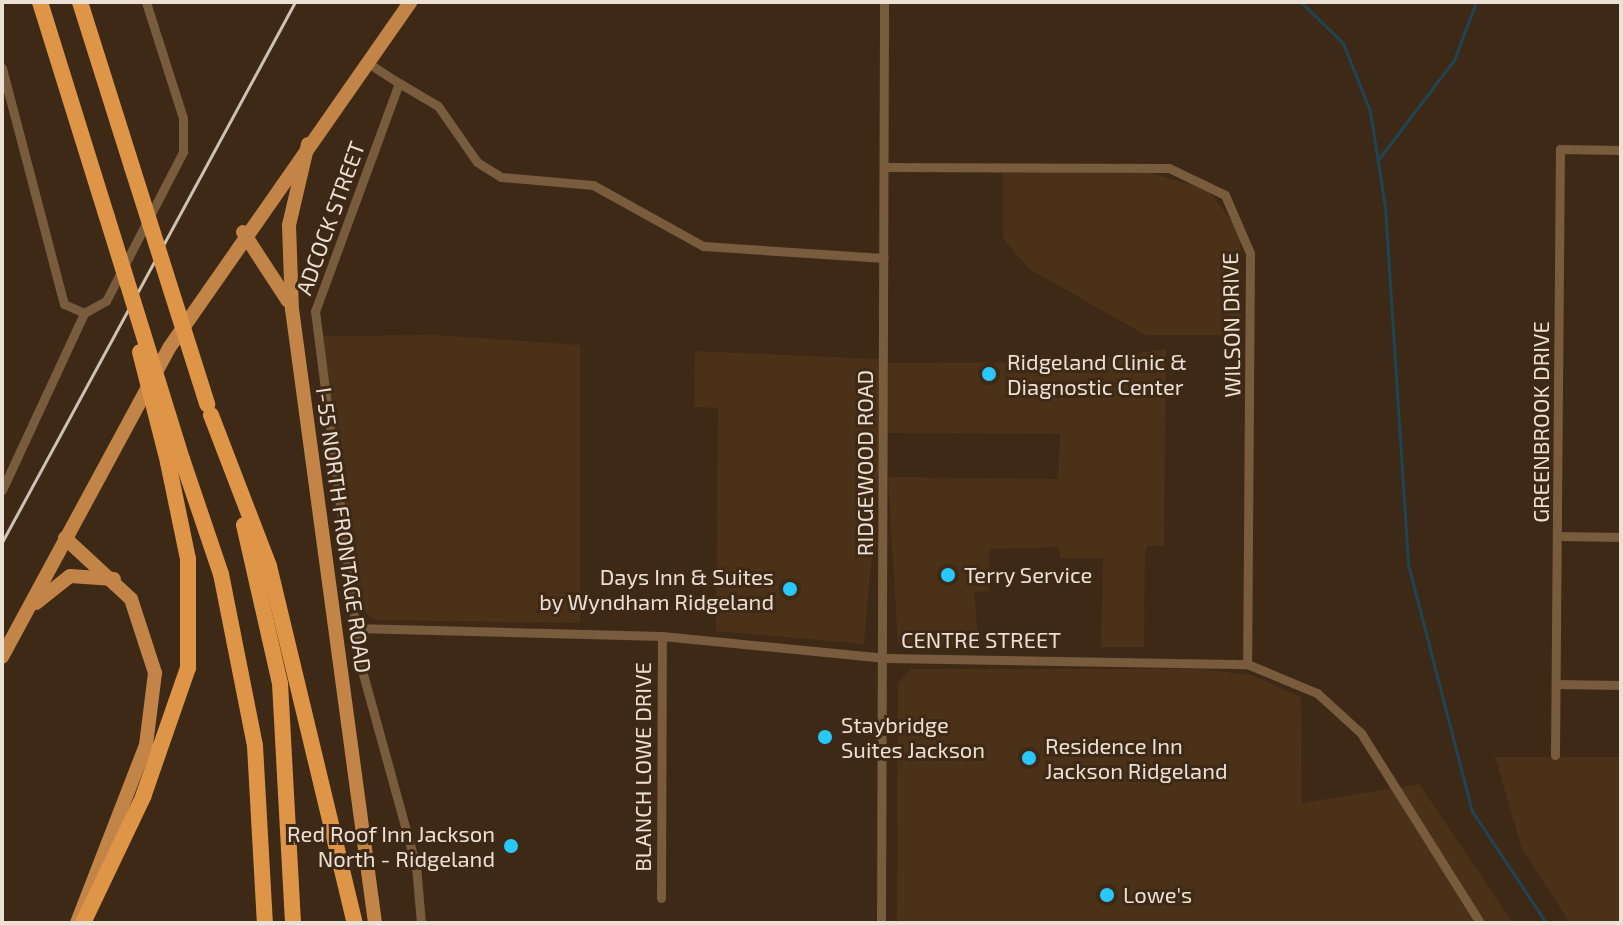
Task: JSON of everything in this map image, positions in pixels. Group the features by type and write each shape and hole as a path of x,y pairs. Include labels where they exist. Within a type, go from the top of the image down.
{"highway":[{"path":"40,2 127,279 175,461 188,559 188,668 149,784 83,923"},
{"path":"80,2 209,410 262,591 280,683 293,923"},
{"path":"209,410 269,566 355,923"},
{"path":"175,461 221,574 253,731 265,923"}],"main road":[{"path":"2,657 169,348 243,232 410,2"},
{"name":"I-55 NORTH FRONTAGE ROAD","path":"308,144 289,225 292,309 375,923"},
{"path":"243,232 292,309"},
{"path":"65,538 114,579 145,630 153,710 77,923"},
{"path":"22,618 70,576 114,579"}],"street":[{"path":"2,490 84,313 106,301 183,152 183,118 146,2"},
{"name":"RIDGEWOOD ROAD","path":"881,923 886,658 884,2"},
{"path":"368,63 438,106 477,162 501,177 593,185 703,246 884,258"},
{"path":"2,68 64,304 84,313"},
{"name":"ADCOCK STREET","path":"399,83 315,311 355,628 416,866 421,923"},
{"name":"GREENBROOK DRIVE","path":"1555,755 1560,149 1621,150"},
{"name":"WILSON DRIVE","path":"885,167 1169,168 1225,195 1250,253 1247,664"},
{"path":"1559,536 1621,537"},
{"name":"CENTRE STREET","path":"355,628 662,636 886,658 1247,664 1317,693 1361,733 1480,923"},
{"name":"BLANCH LOWE DRIVE","path":"661,898 662,636"},
{"path":"1556,684 1621,685"}],"shaded area":[{"path":"1003,172 1151,173 1208,190 1240,232 1242,335 1145,335 1028,268 1003,238"},
{"path":"436,335 580,345 580,623 375,620 358,606 320,336"},
{"path":"1166,349 1164,546 1147,546 1145,553 1144,647 1101,647 1103,558 1060,558 1059,547 989,549 989,591 974,592 979,647 898,644 888,477 1058,479 1060,434 887,433 888,363 1074,362"},
{"path":"695,351 879,359 878,483 864,644 716,631 718,408 694,407"},
{"path":"911,669 1201,669 1251,675 1301,697 1302,803 1419,784 1513,923 897,923 898,683"},
{"path":"1495,757 1621,757 1621,923 1570,923 1522,849"}],"waterway":[{"path":"1301,2 1343,43 1370,111 1385,207 1408,564 1472,811 1546,923"},
{"path":"1378,160 1454,60 1476,2"}],"railway":[{"path":"2,542 295,2"}],"place":[{"name":"Ridgeland Clinic & Diagnostic Center","path":"989,374"},
{"name":"Terry Service","path":"948,575"},
{"name":"Days Inn & Suites by Wyndham Ridgeland","path":"790,589"},
{"name":"Staybridge Suites Jackson","path":"825,737"},
{"name":"Residence Inn Jackson Ridgeland","path":"1029,758"},
{"name":"Red Roof Inn Jackson North - Ridgeland","path":"511,846"},
{"name":"Lowe's","path":"1107,895"}]}
